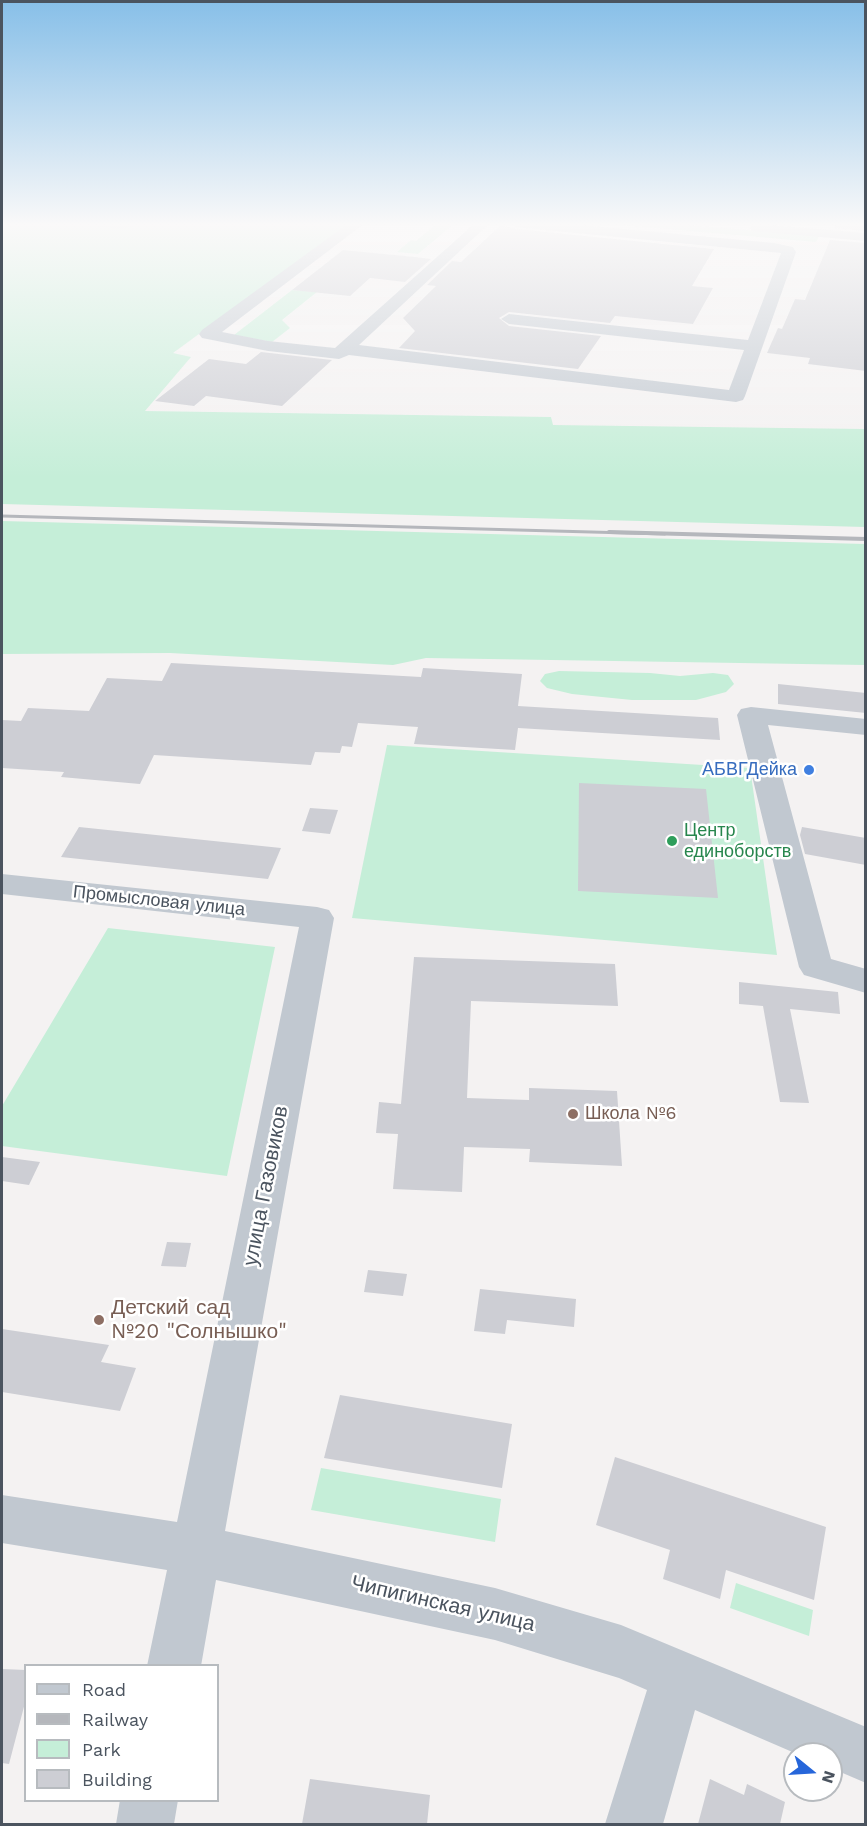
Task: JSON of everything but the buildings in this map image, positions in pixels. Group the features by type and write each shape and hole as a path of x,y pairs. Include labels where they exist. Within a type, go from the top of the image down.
{"street":[{"path":"243,308 208,334 268,346 339,354 390,308"},
{"path":"345,349 736,396 768,308"},
{"path":"509,319 754,346"},
{"path":"866,727 751,716 816,967 866,981"},
{"name":"Промысловая улица","path":"2,884 317,918"},
{"name":"улица Газовиков","path":"174,1664 317,918"},
{"name":"Чипигинская улица","path":"2,1519 195,1550 495,1614 621,1652 678,1674 866,1755"},
{"path":"634,1824 678,1674"},
{"path":"145,1824 150,1802"}],"green space":[{"path":"2,308 234,308 173,353 191,357 145,411 551,417 553,425 865,429 865,527 2,504"},
{"path":"269,308 297,308 282,320 290,328 272,342 234,335"},
{"path":"2,521 865,544 865,665 426,658 393,665 170,653 2,654"},
{"path":"559,671 680,676 713,673 728,675 734,684 726,692 696,700 632,700 572,694 547,688 540,681 545,674"},
{"path":"387,745 750,768 777,955 352,918"},
{"path":"108,928 275,947 227,1176 2,1146 2,1106"},
{"path":"321,1468 501,1499 495,1542 311,1510"},
{"path":"736,1583 813,1610 809,1636 730,1608"}],"railway":[{"path":"2,516 665,534"},
{"path":"609,532 866,539"}],"place":[{"name":"АБВГДейка","path":"809,770"},
{"name":"Центр единоборств","path":"672,841"},
{"name":"Школа №6","path":"573,1114"},
{"name":"Детский сад №20 \"Солнышко\"","path":"99,1320"}]}
